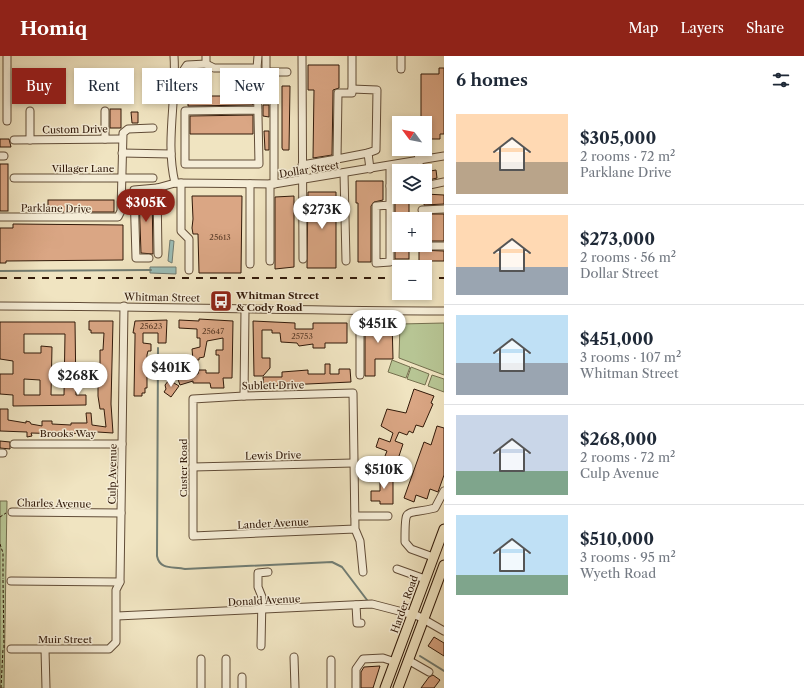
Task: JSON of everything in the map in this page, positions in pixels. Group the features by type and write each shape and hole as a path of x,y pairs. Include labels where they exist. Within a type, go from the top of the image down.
{"main road":[{"name":"Harder Road","path":"385,688 444,529"},
{"path":"398,688 444,565"}],"street":[{"path":"7,56 7,121"},
{"path":"174,56 174,68"},
{"path":"206,56 206,64"},
{"path":"257,68 258,56"},
{"path":"266,56 266,72 286,72"},
{"path":"302,56 303,259"},
{"path":"337,159 338,93 352,93 352,56"},
{"path":"401,56 401,69"},
{"path":"185,68 187,64 206,64 214,68 220,68"},
{"path":"302,165 368,153 376,150 377,90 352,89"},
{"path":"173,104 170,165 178,183 181,231 188,239 189,270"},
{"path":"258,104 258,110 259,164 185,164 185,111 258,110"},
{"path":"270,261 274,104"},
{"path":"30,110 30,140"},
{"path":"105,111 105,139"},
{"path":"122,139 123,133 128,125 153,128"},
{"name":"Custom Drive","path":"14,140 122,139 122,153"},
{"path":"122,153 171,154"},
{"name":"Parklane Drive","path":"0,217 115,218 121,214 122,153"},
{"path":"368,153 370,169"},
{"path":"418,156 420,161"},
{"name":"Dollar Street","path":"149,258 136,258 134,190 157,188 178,183 272,184 444,158"},
{"path":"390,166 390,186 390,205 390,262 376,263 376,206 390,205"},
{"path":"344,173 346,261"},
{"name":"Villager Lane","path":"14,178 153,178"},
{"path":"432,185 444,182"},
{"path":"250,184 250,264"},
{"path":"157,188 158,254"},
{"path":"422,210 444,209"},
{"path":"432,246 444,246"},
{"name":"Whitman Street","path":"0,306 124,306 245,310 444,311"},
{"name":"Culp Avenue","path":"116,642 116,590 120,582 124,306"},
{"path":"244,396 245,310"},
{"path":"360,311 360,375"},
{"name":"Sublett Drive","path":"193,399 353,393 353,463"},
{"name":"Custer Road","path":"193,399 193,536"},
{"name":"Brooks Way","path":"14,444 122,444"},
{"path":"353,463 355,529 360,541 363,572"},
{"name":"Lewis Drive","path":"193,467 353,463"},
{"path":"433,558 411,549 405,542 405,519 408,513 414,510 435,508 444,491"},
{"name":"Charles Avenue","path":"12,512 120,513"},
{"path":"354,516 388,516"},
{"name":"Lander Avenue","path":"193,536 355,529"},
{"path":"397,569 425,579"},
{"path":"261,646 263,610 262,597 255,573 268,572"},
{"path":"11,581 120,582"},
{"path":"356,604 357,623 361,623"},
{"name":"Donald Avenue","path":"117,616 263,610 356,604 381,606 412,615 424,619 444,631"},
{"name":"Muir Street","path":"11,649 109,649 116,642"},
{"path":"45,649 46,688"},
{"path":"294,657 295,688"},
{"path":"356,688 356,669 364,659 383,658 395,662"},
{"path":"200,688 201,659"},
{"path":"226,659 226,688"},
{"path":"331,660 331,688"},
{"path":"408,660 429,672"},
{"path":"242,677 242,688"}],"path":[{"path":"0,544 3,553 3,648 1,688"},
{"path":"3,580 11,581"}],"green space":[{"path":"444,323 444,375 399,358 400,324"},
{"path":"392,360 410,367 406,378 388,372"},
{"path":"411,367 429,374 425,385 407,379"},
{"path":"432,375 444,379 444,392 428,386"},
{"path":"0,501 7,501 4,688 0,688"}],"water":[{"path":"170,240 174,241 172,263 168,261"},
{"path":"150,267 176,267 176,274 150,273"}],"building":[{"path":"308,65 339,65 339,88 333,90 332,155 313,158 314,90 308,90"},
{"path":"439,68 444,68 444,134 440,134 440,139 432,139 432,116 421,116 421,74 439,74"},
{"path":"282,86 290,86 289,150 283,150 282,148"},
{"path":"212,96 220,96 220,104 253,104 253,105 188,106 188,104 212,104"},
{"path":"263,105 269,105 269,117 263,116"},
{"path":"110,109 121,109 121,128 110,128"},
{"path":"131,112 138,112 138,123 132,123"},
{"path":"253,115 253,134 190,134 190,116"},
{"path":"264,131 269,131 269,150 265,150"},
{"path":"0,139 9,139 11,147 0,147"},
{"path":"0,164 8,164 8,211 0,211"},
{"path":"436,170 437,178 432,179 432,171"},
{"path":"356,181 383,181 383,200 374,202 371,206 371,262 358,262 358,203 356,203"},
{"path":"308,192 336,192 336,268 307,268"},
{"path":"152,193 153,254 141,253 139,195"},
{"path":"432,194 444,195 444,204 424,205 432,204"},
{"path":"192,196 242,196 241,273 199,273 198,234 193,234 192,228"},
{"path":"294,196 294,267 275,269 275,197"},
{"path":"48,200 114,200 114,212 48,212"},
{"path":"395,204 409,204 409,212 395,212"},
{"path":"432,214 444,214 444,241 432,241"},
{"path":"13,224 123,225 123,260 6,261 6,263 0,263 0,228 13,228"},
{"path":"444,251 444,261 419,260 419,252"},
{"path":"395,252 409,252 409,259 395,259"},
{"path":"199,319 233,321 232,378 223,378 224,388 211,388 210,383 193,383 193,381 180,385 176,374 186,370 187,374 198,374 199,370 206,370 206,373 219,373 219,355 216,355 216,350 223,350 223,338 207,341 204,357 199,358 199,360 193,360 192,349 200,347 200,338 197,338 197,329 179,328 179,320 199,321"},
{"path":"167,320 166,343 158,343 158,333 143,333 143,343 151,344 151,351 148,351 147,355 147,388 145,388 145,393 142,393 142,396 134,396 135,333 133,333 135,321"},
{"path":"392,320 393,359 375,359 375,376 365,376 365,322"},
{"path":"89,321 113,321 111,404 113,433 82,431 82,433 68,434 31,433 32,436 27,437 27,432 0,431 0,409 8,409 8,420 26,423 26,421 30,422 31,424 42,426 42,421 52,421 52,424 71,425 71,423 87,423 86,413 91,413 92,425 106,427 104,409 100,409 98,396 98,384 100,384 100,350 103,350 104,333 91,333 91,330 89,330"},
{"path":"253,321 295,323 295,329 313,329 313,323 347,323 347,343 325,343 325,348 313,348 313,344 299,346 297,343 281,342 280,333 272,333 272,330 262,330 262,358 270,358 270,368 263,376 254,376"},
{"path":"0,322 75,322 76,395 86,395 86,405 13,406 13,395 0,394 0,374 13,374 13,361 0,359","holes":["24,334 65,334 64,395 51,395 52,347 41,346 41,353 24,353","24,379 40,380 40,395 24,395"]},
{"path":"325,364 330,364 330,374 339,374 339,369 350,369 351,382 264,386 263,377 282,377 282,372 308,370 308,374 325,374"},
{"path":"169,380 179,386 171,397 164,392 166,389 165,385"},
{"path":"414,389 434,396 431,403 433,404 423,427 416,425 413,433 409,431 407,435 399,432 395,441 403,444 394,471 381,466 387,451 376,447 379,438 390,442 393,433 381,426 387,409 406,413"},
{"path":"437,426 444,428 444,475 438,492 430,489 427,499 416,495 414,502 404,498 424,442 431,445"},
{"path":"0,441 10,442 10,449 0,448"},
{"path":"380,474 393,474 393,504 380,504 380,501 371,501 371,491 380,491"},
{"path":"434,637 444,643 444,656 428,646"},
{"path":"380,666 373,688 361,688 361,672 364,667"},
{"path":"433,675 440,680 434,688 421,688 429,677"}],"waterway":[{"path":"0,271 151,270"},
{"path":"158,348 157,556 161,564 168,567 185,569 332,562 342,567 367,600"},
{"path":"420,656 444,671"}],"railway":[{"path":"0,278 392,278"},
{"path":"432,278 444,278"}],"place":[{"name":"Whitman Street & Cody Road","path":"221,301"}]}
